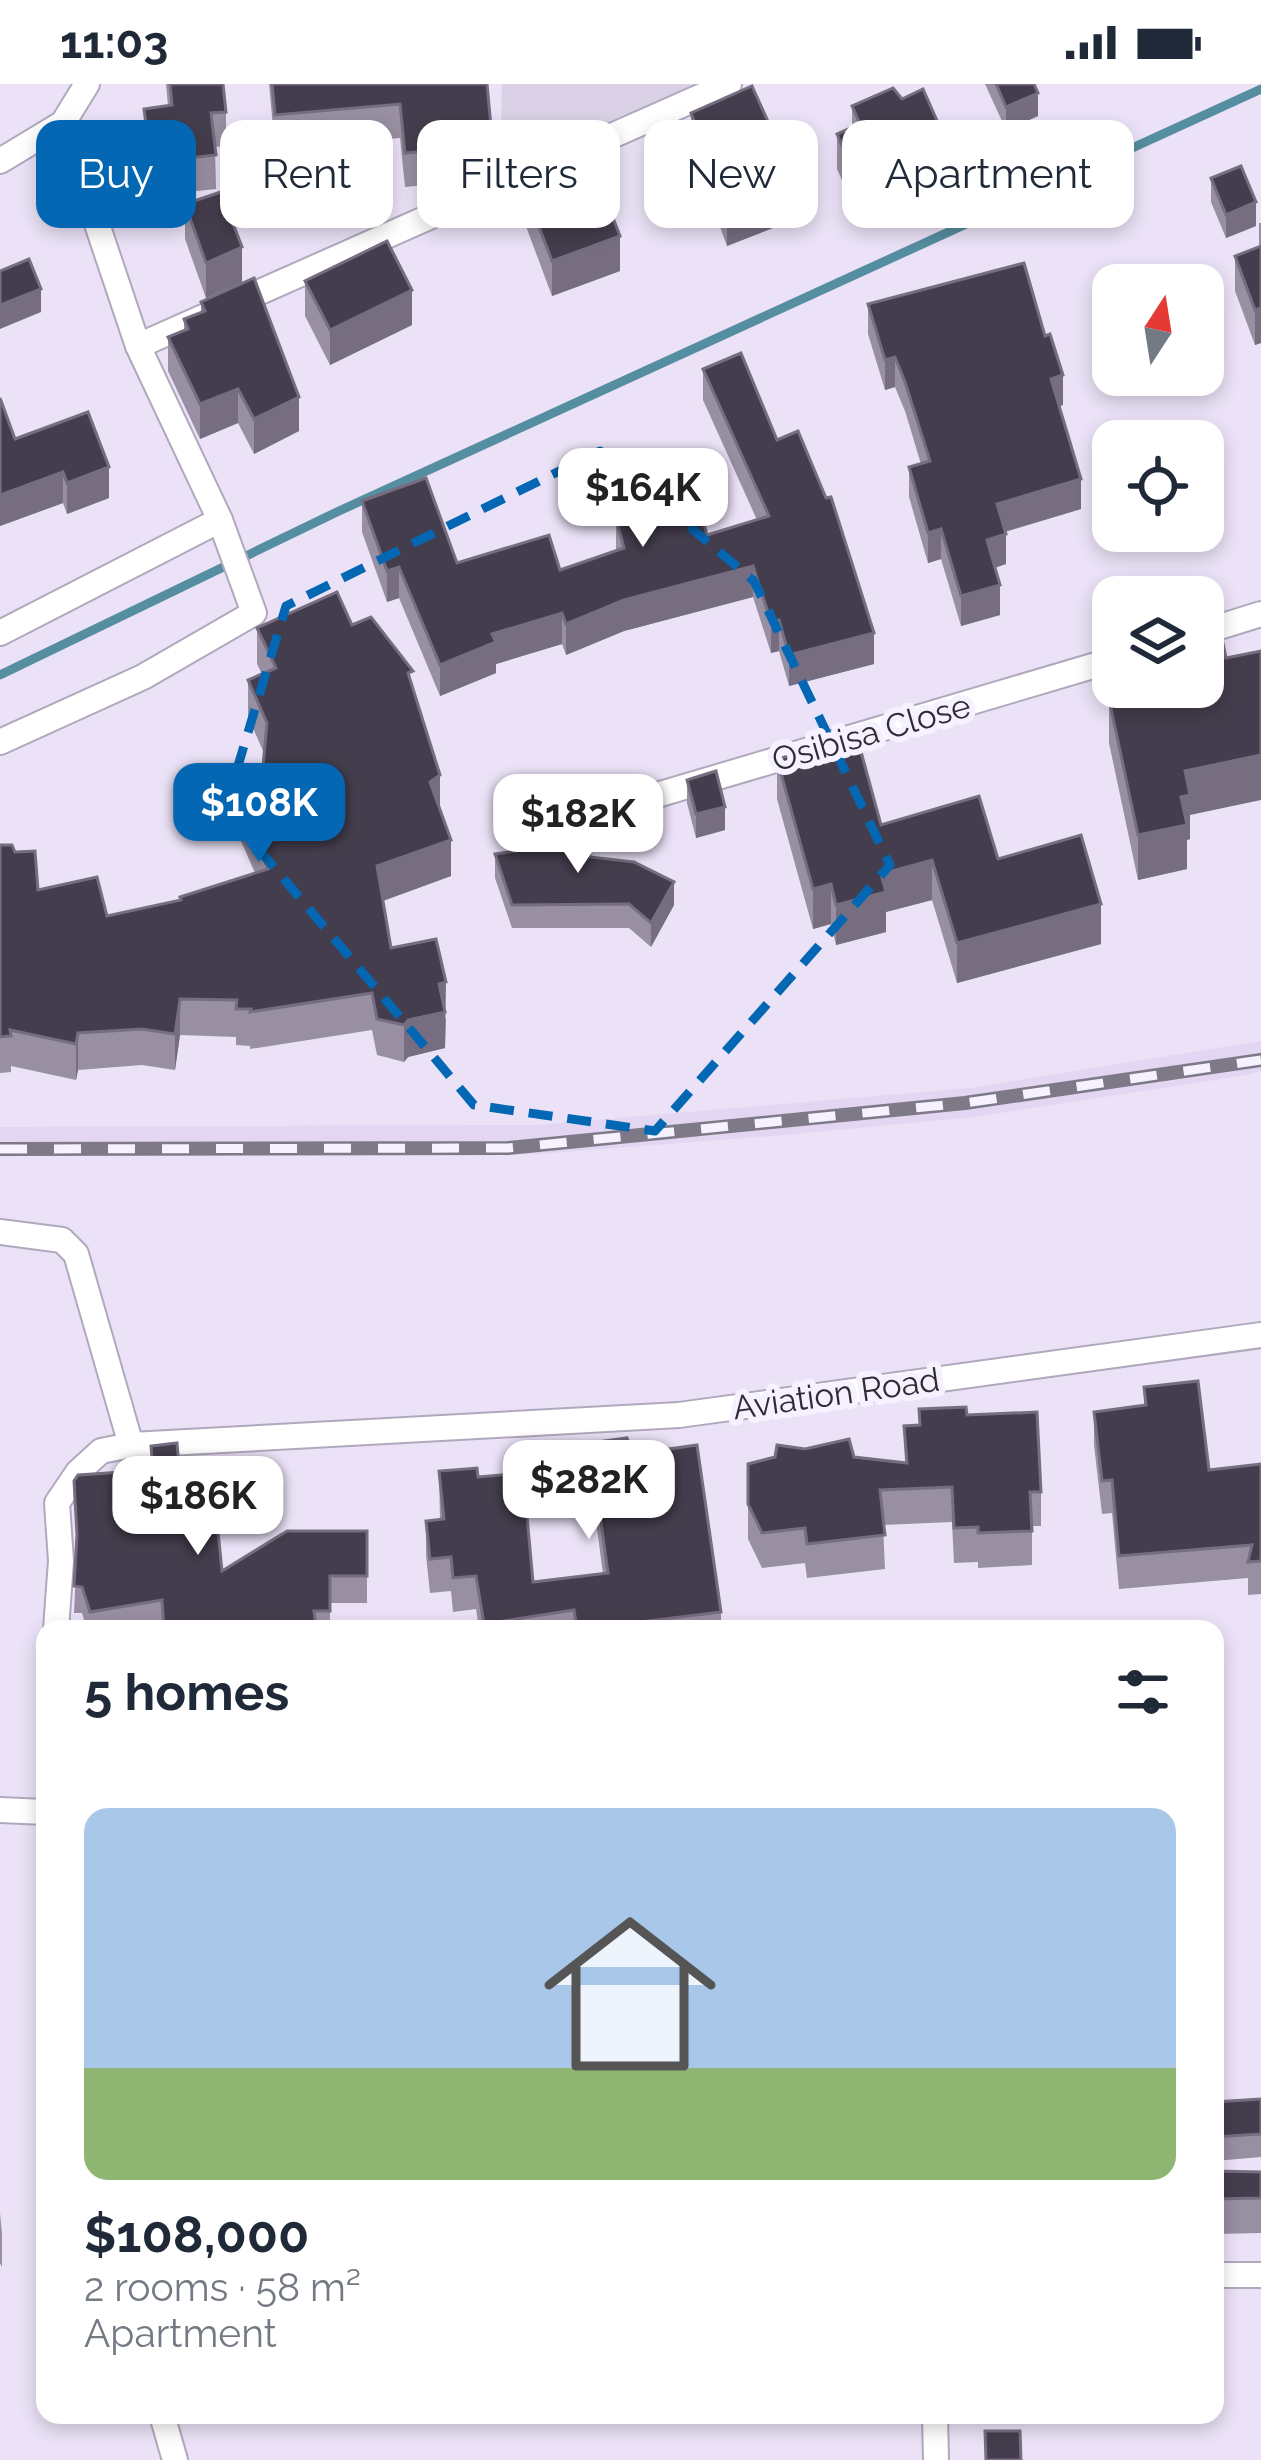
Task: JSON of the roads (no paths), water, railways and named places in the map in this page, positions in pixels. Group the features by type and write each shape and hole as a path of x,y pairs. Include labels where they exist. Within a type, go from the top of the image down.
{"street":[{"path":"65,120 87,84"},
{"path":"138,346 730,84"},
{"path":"0,161 36,139"},
{"path":"0,742 182,657 254,613 220,520 138,346 98,228"},
{"path":"0,633 220,520"},
{"path":"1224,625 1261,614"},
{"name":"Osibisa Close","path":"630,803 1092,666"},
{"path":"0,1232 62,1240 76,1254 131,1445"},
{"name":"Aviation Road","path":"57,1620 61,1561 57,1503 78,1472 101,1450 679,1415 1261,1335"},
{"path":"0,1810 36,1811"},
{"path":"1224,2275 1261,2275"},
{"path":"165,2424 176,2460"},
{"path":"935,2424 936,2460"}],"waterway":[{"path":"0,675 339,511 1261,89"}],"railway":[{"path":"0,1149 508,1148 965,1103 1261,1060"}]}
